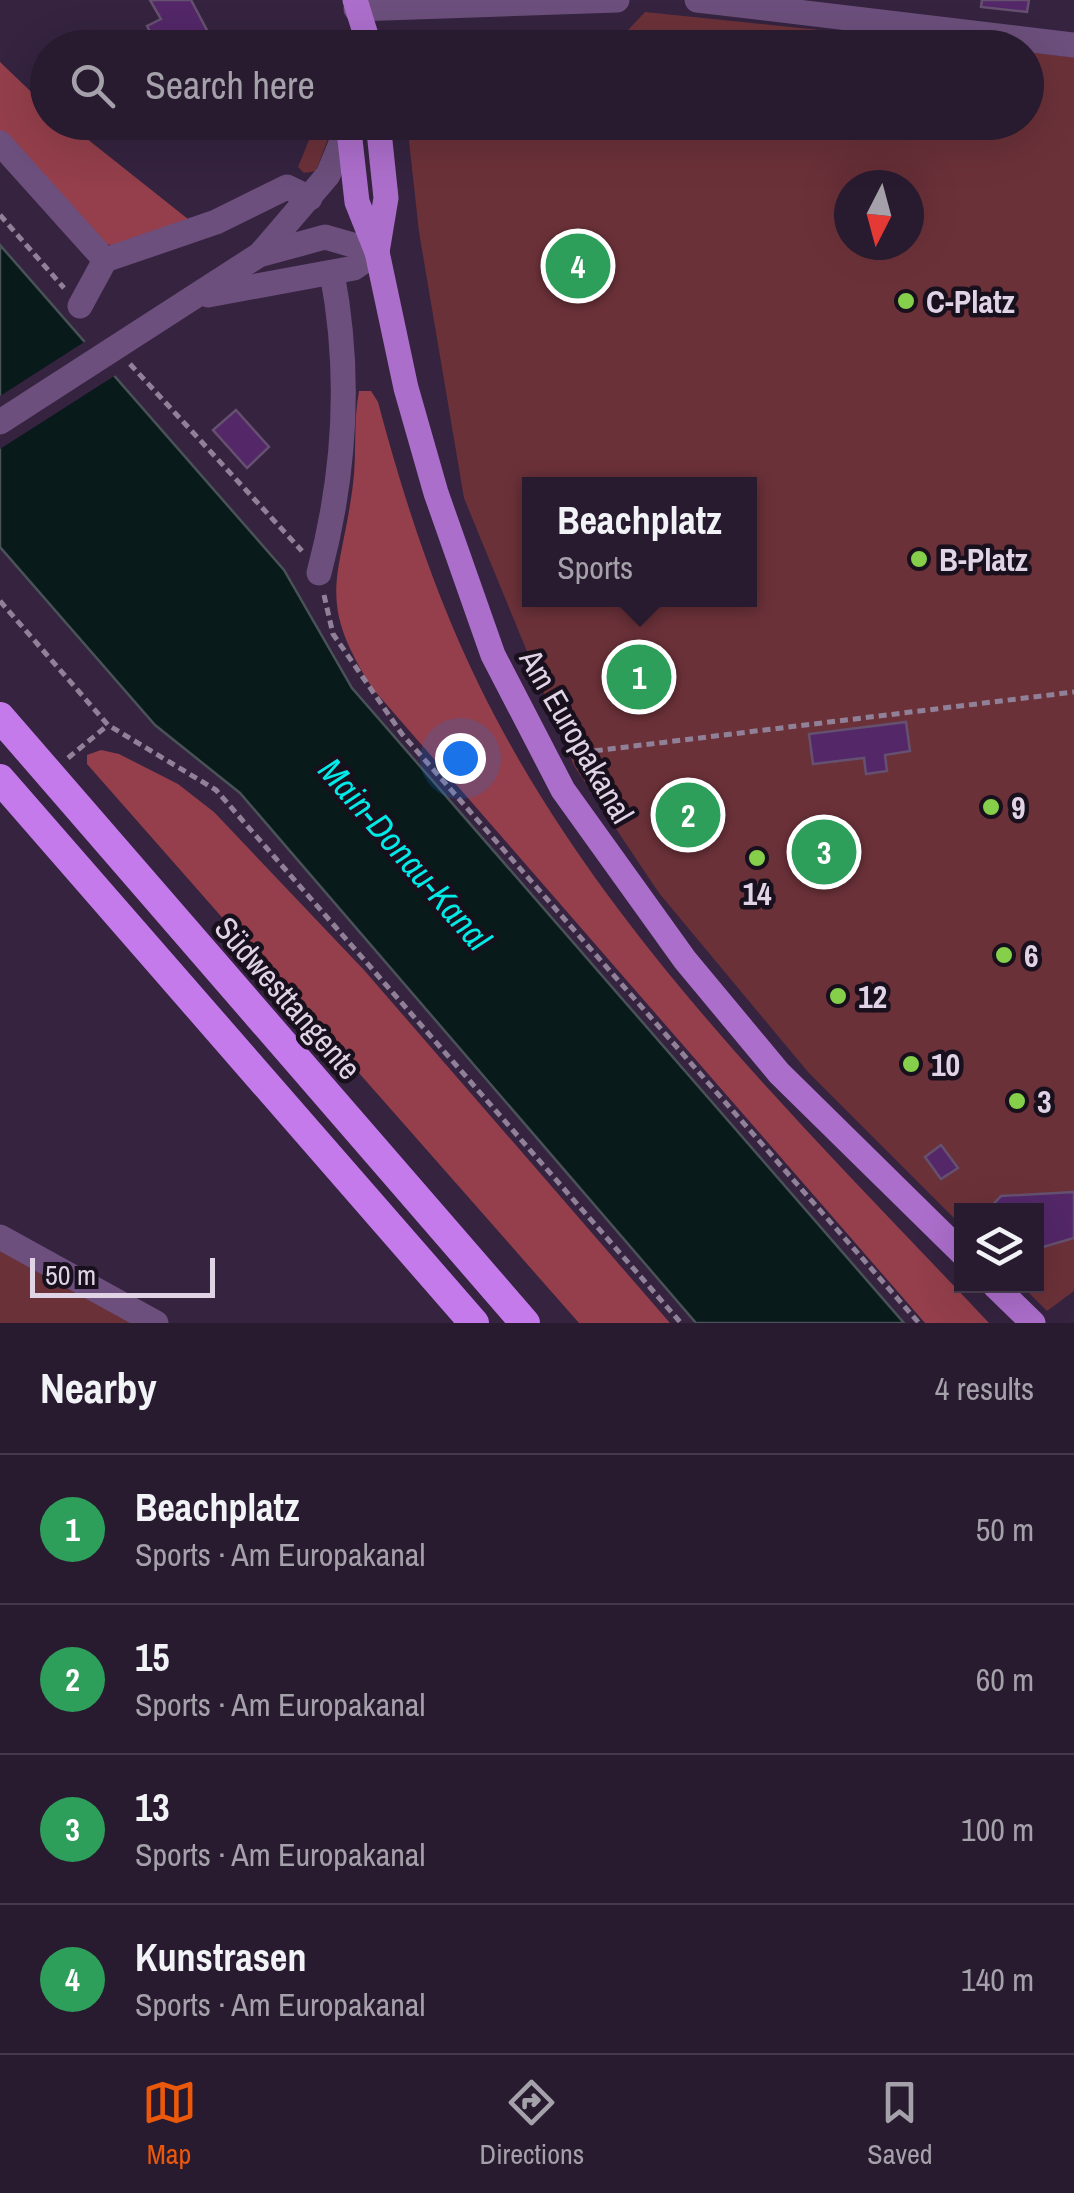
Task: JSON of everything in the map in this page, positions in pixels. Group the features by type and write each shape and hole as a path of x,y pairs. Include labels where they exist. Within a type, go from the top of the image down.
{"highway":[{"name":"Südwesttangente","path":"0,718 525,1323"},
{"path":"0,779 474,1323"}],"main road":[{"path":"350,30 356,4"},
{"path":"356,4 364,30"},
{"name":"Am Europakanal","path":"350,140 357,202 377,252 406,388 436,493 493,654 563,790 684,960 779,1073 954,1245"},
{"name":"Am Europakanal","path":"377,252 386,198 380,140"},
{"path":"1001,1293 1033,1323"}],"street":[{"path":"697,0 842,7 982,30"},
{"path":"356,4 611,1"},
{"path":"1044,40 1074,45"},
{"path":"0,422 125,354 258,256 328,175 342,140"},
{"path":"0,143 105,260"},
{"path":"80,306 105,260 216,222 287,187 310,198"},
{"path":"258,256 325,237 377,252"},
{"path":"198,297 354,268 377,252"},
{"path":"320,573 329,536 344,410 341,320 332,273"},
{"path":"0,1238 156,1323"}],"path":[{"path":"0,215 80,306"},
{"path":"125,354 320,573 332,634 402,734 919,1323"},
{"path":"0,600 108,725 216,790 680,1323"},
{"path":"546,758 738,730 1074,692"},
{"path":"50,774 108,725"}],"shaded area":[{"path":"645,12 819,30 628,30"},
{"path":"1044,54 1074,57 1074,1291 1047,1311 1029,1293 1044,1293 1044,1203 954,1203 954,1218 808,1072 659,893 574,766 464,498 419,232 409,140 1044,140"},
{"path":"0,62 30,91 30,140 88,140 188,219 120,247 101,243 0,134"},
{"path":"309,140 328,140 316,171 304,173 298,167"},
{"path":"359,391 371,391 378,402 422,547 480,687 529,777 584,862 710,1023 954,1286 954,1293 961,1293 989,1323 925,1323 373,689 343,632 336,588 353,484"},
{"path":"101,750 119,754 178,784 214,812 364,970 670,1323 579,1323 87,764 87,755"},
{"path":"0,1240 142,1323 0,1323"}],"water":[{"name":"Main-Donau-Kanal","path":"0,245 284,570 352,688 904,1323 696,1323 240,793 155,725 0,547"}],"pier":[{"path":"89,339 119,373 0,449 0,396"}],"building":[{"path":"150,0 191,0 207,30 149,30 147,26 161,19"},
{"path":"982,0 1029,0 1027,12 981,7"},
{"path":"236,410 269,447 247,468 213,430"},
{"path":"906,722 910,751 885,755 887,771 866,774 864,758 813,764 809,734"},
{"path":"941,1145 958,1168 941,1179 925,1157"},
{"path":"1074,1192 1074,1238 1044,1247 1044,1203 994,1203 1001,1196"}],"place":[{"name":"Kunstrasen","path":"578,266"},
{"name":"C-Platz","path":"906,301"},
{"name":"B-Platz","path":"919,559"},
{"name":"Beachplatz","path":"639,677"},
{"name":"9","path":"991,807"},
{"name":"15","path":"688,815"},
{"name":"13","path":"824,852"},
{"name":"14","path":"757,858"},
{"name":"6","path":"1004,955"},
{"name":"12","path":"838,996"},
{"name":"10","path":"911,1064"},
{"name":"3","path":"1017,1101"}]}
